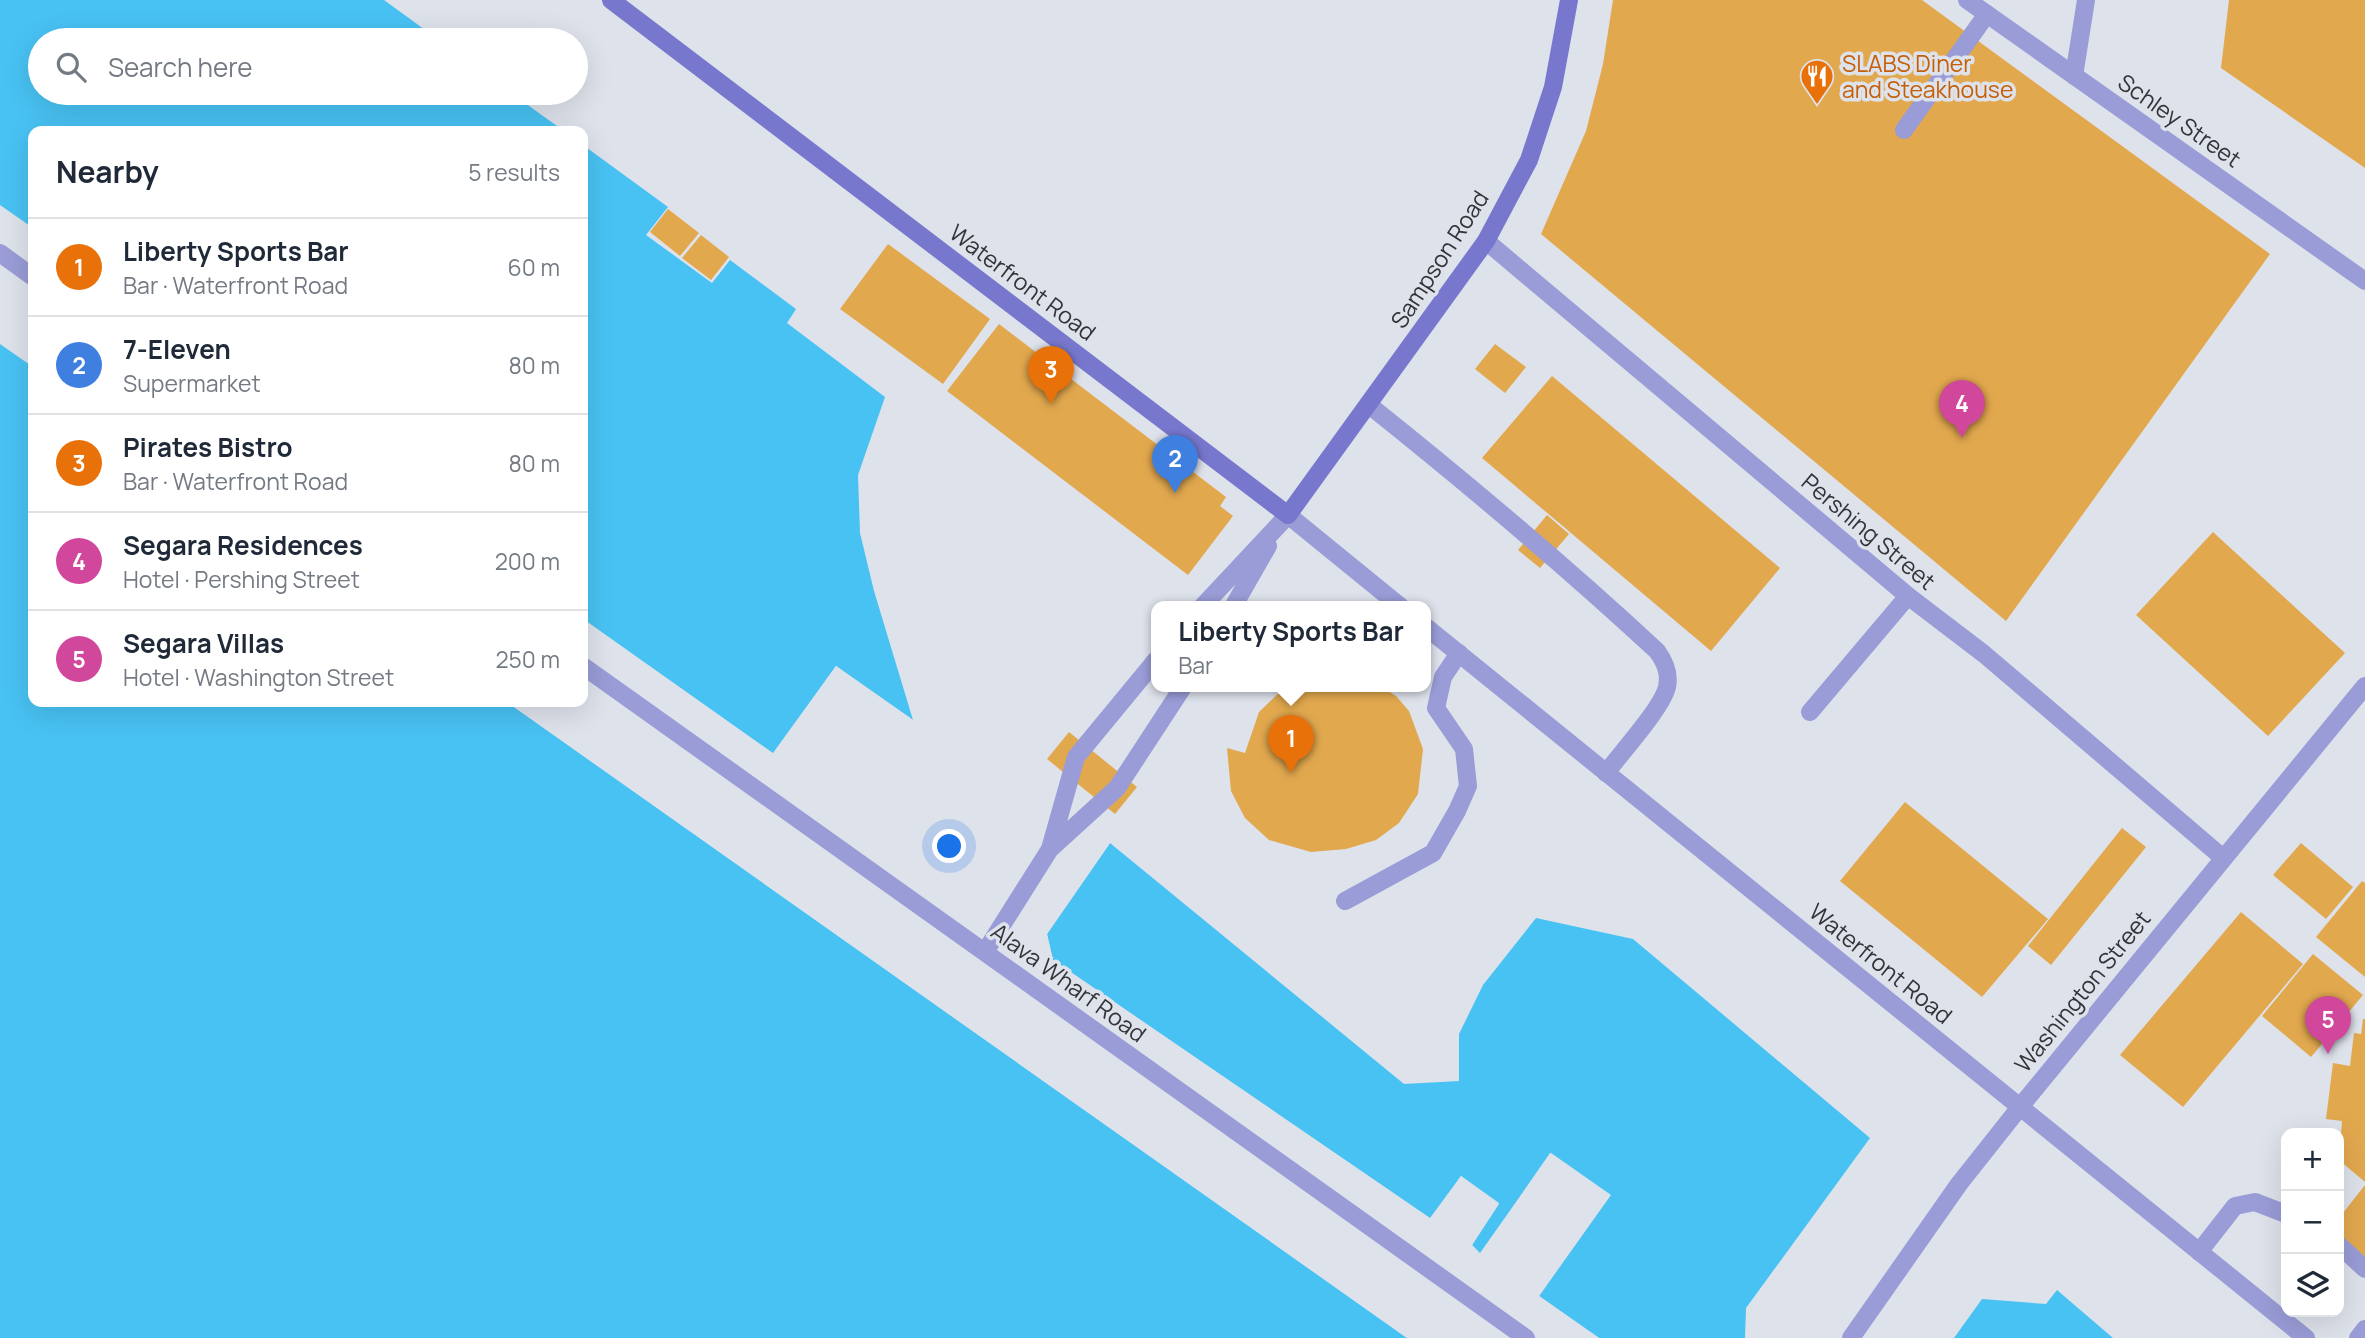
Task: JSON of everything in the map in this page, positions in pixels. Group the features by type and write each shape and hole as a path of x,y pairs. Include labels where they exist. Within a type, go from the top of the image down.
{"main road":[{"name":"Waterfront Road","path":"611,0 1286,518"},
{"name":"Sampson Road","path":"1286,518 1486,241 1529,160 1553,87 1569,0"}],"street":[{"name":"Schley Street","path":"1966,0 2365,281"},
{"path":"2074,75 2086,0"},
{"path":"1904,130 1987,14"},
{"name":"Pershing Street","path":"1486,241 1909,596 1984,654 2222,858"},
{"path":"0,253 28,273"},
{"path":"1369,405 1562,564 1657,651 1665,662 1668,673 1663,698 1606,773"},
{"path":"1208,601 1286,518"},
{"path":"1237,601 1286,518"},
{"name":"Waterfront Road","path":"1286,518 1393,601"},
{"path":"1810,712 1909,596"},
{"name":"Waterfront Road","path":"1431,630 2306,1338"},
{"path":"1345,901 1433,853 1457,811 1468,786 1464,749 1436,708 1443,677 1459,653"},
{"path":"1051,849 1076,757 1151,666"},
{"name":"Alava Wharf Road","path":"588,670 1526,1338"},
{"name":"Washington Street","path":"1851,1338 1959,1184 2222,858 2365,686"},
{"path":"985,951 1051,849 1117,788 1180,692"},
{"path":"2199,1252 2235,1206 2255,1202 2281,1212"},
{"path":"2344,1250 2365,1269"},
{"path":"2358,1338 2365,1329"}],"water":[{"path":"0,0 384,0 422,28 28,28 28,105 528,105 557,126 28,126 28,225 0,205"},
{"path":"588,149 668,207 646,235 712,283 730,260 796,309 787,323 885,397 858,475 860,533 874,591 913,720 836,666 773,754 588,623"},
{"path":"0,344 28,364 28,707 514,707 1407,1338 0,1338"},
{"path":"1110,843 1404,1084 1459,1081 1459,1034 1483,985 1536,918 1633,939 1870,1138 1746,1308 1745,1338 1599,1338 1539,1296 1610,1195 1550,1153 1480,1254 1472,1245 1499,1203 1461,1176 1431,1219 1053,960 1047,934"},
{"path":"2057,1290 2113,1338 1954,1338 1982,1299 2046,1304"}],"pier":[{"path":"588,623 773,753 836,666 913,720 911,723 837,671 772,757 588,627"},
{"path":"514,707 520,707 1411,1338 1407,1338"},
{"path":"1108,841 1110,843 1047,934 1053,960 1430,1218 1461,1176 1499,1204 1472,1245 1480,1253 1551,1153 1611,1195 1539,1296 1599,1338 1593,1338 1536,1297 1606,1196 1551,1157 1483,1256 1479,1257 1469,1244 1495,1205 1461,1181 1433,1221 1429,1222 1050,962 1044,932"}],"building":[{"path":"1613,0 1922,0 2270,254 2006,621 1541,234 1586,131 1603,64"},
{"path":"2229,0 2365,0 2365,168 2221,68"},
{"path":"668,209 699,233 680,256 650,232"},
{"path":"701,235 729,257 711,280 682,258"},
{"path":"888,244 990,319 943,384 840,309"},
{"path":"999,324 1226,497 1220,506 1233,516 1188,575 947,391"},
{"path":"1495,344 1526,367 1505,393 1475,369"},
{"path":"1552,376 1780,568 1711,651 1482,458"},
{"path":"1547,515 1569,534 1540,568 1518,550"},
{"path":"2213,532 2345,653 2268,736 2136,615"},
{"path":"1280,692 1390,692 1409,711 1423,749 1418,794 1399,823 1376,840 1346,849 1311,852 1269,840 1245,818 1231,791 1227,748 1245,753 1259,712"},
{"path":"1069,732 1137,787 1115,814 1047,759"},
{"path":"1905,802 2048,919 1982,997 1840,881"},
{"path":"2122,828 2146,847 2051,965 2028,946"},
{"path":"2301,843 2353,887 2326,919 2273,875"},
{"path":"2362,881 2365,883 2365,977 2316,937"},
{"path":"2241,912 2303,964 2183,1107 2120,1055"},
{"path":"2313,954 2363,995 2311,1057 2262,1016"},
{"path":"2365,1019 2365,1182 2344,1164 2342,1121 2326,1119 2333,1063 2350,1066 2354,1033 2361,1034"},
{"path":"2365,1185 2365,1259 2344,1242 2344,1212"}],"place":[{"name":"SLABS Diner and Steakhouse","path":"1817,106"},
{"name":"Pirates Bistro","path":"1051,404"},
{"name":"Segara Residences","path":"1962,438"},
{"name":"7-Eleven","path":"1175,493"},
{"name":"Liberty Sports Bar","path":"1291,773"},
{"name":"Segara Villas","path":"2328,1054"}]}
